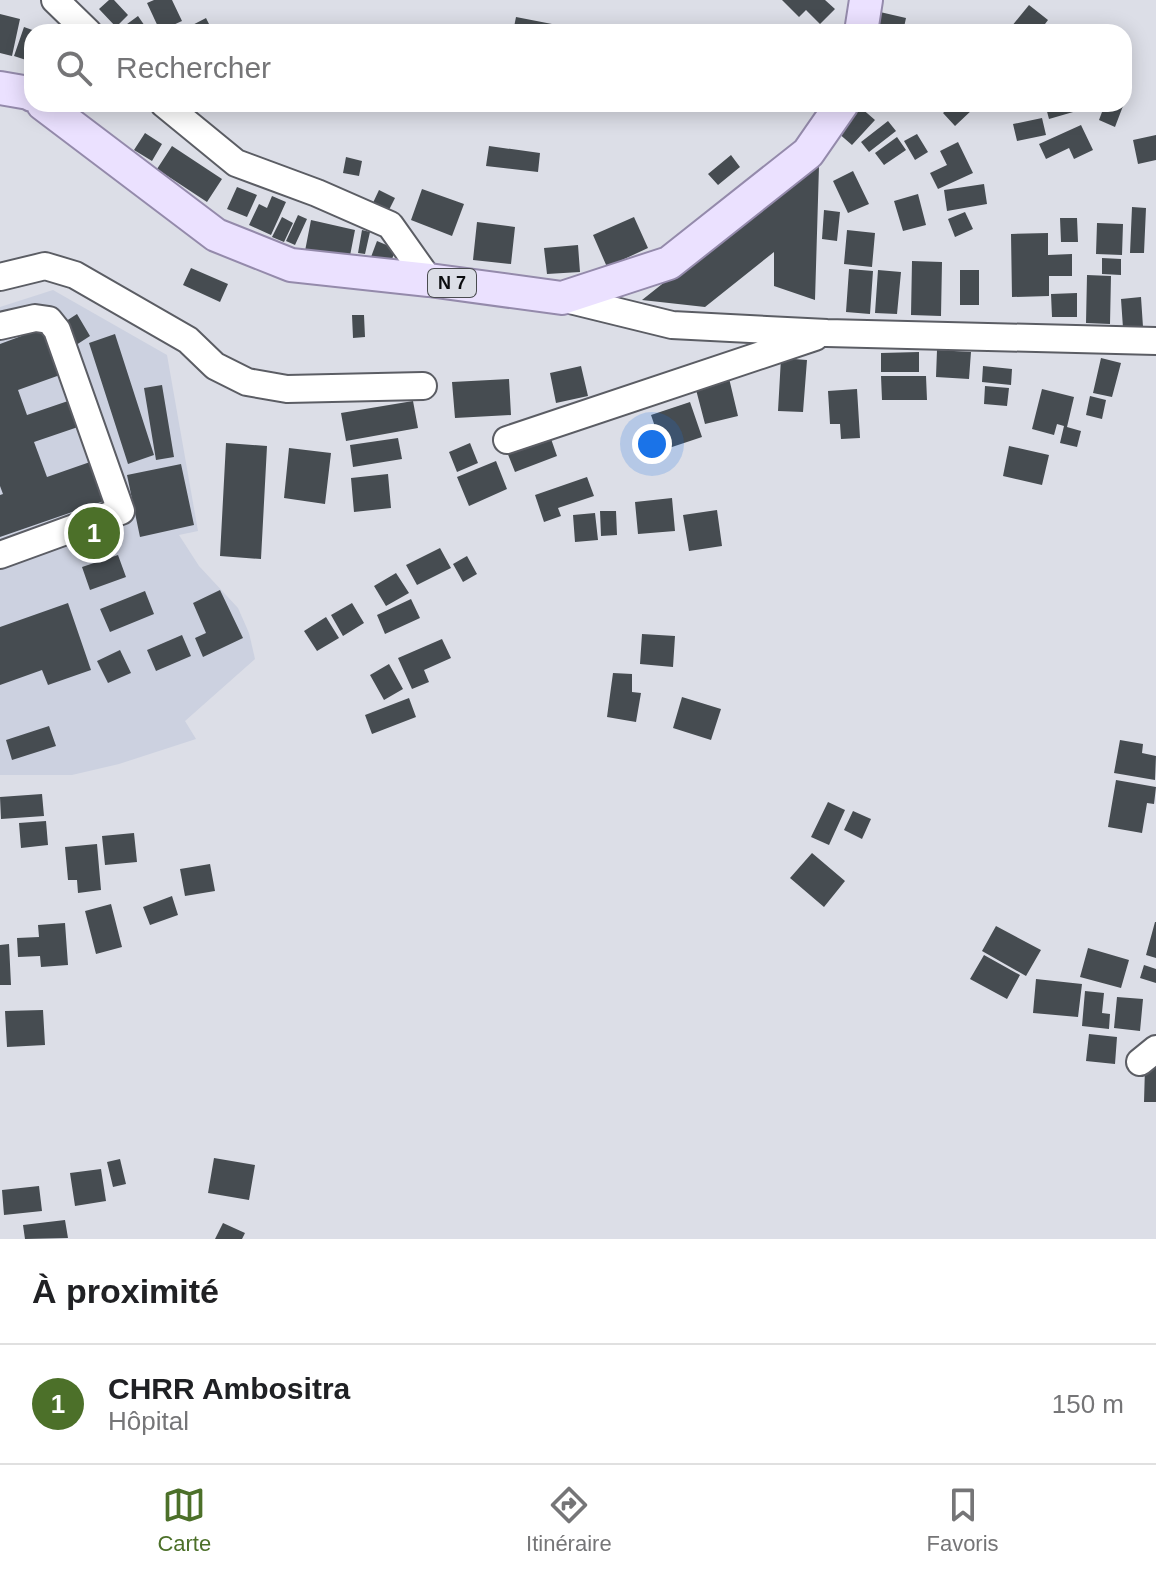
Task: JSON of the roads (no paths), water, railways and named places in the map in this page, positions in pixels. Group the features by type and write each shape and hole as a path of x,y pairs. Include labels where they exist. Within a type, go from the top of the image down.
{"main road":[{"path":"862,24 866,0"},
{"path":"0,88 24,92"},
{"name":"N 7","path":"54,112 216,235 291,265 562,298 669,263 808,153 836,112"}],"street":[{"path":"55,0 80,24"},
{"path":"174,112 236,163 317,193 390,225 429,280"},
{"path":"0,277 45,266 75,275 188,340 215,366 247,382 287,389 423,386"},
{"path":"562,298 672,325 827,333 1156,341"},
{"path":"0,326 35,318 49,320 57,330 121,511 0,555"},
{"path":"507,440 827,333"}],"place":[{"name":"CHRR Ambositra","path":"94,533"}]}
